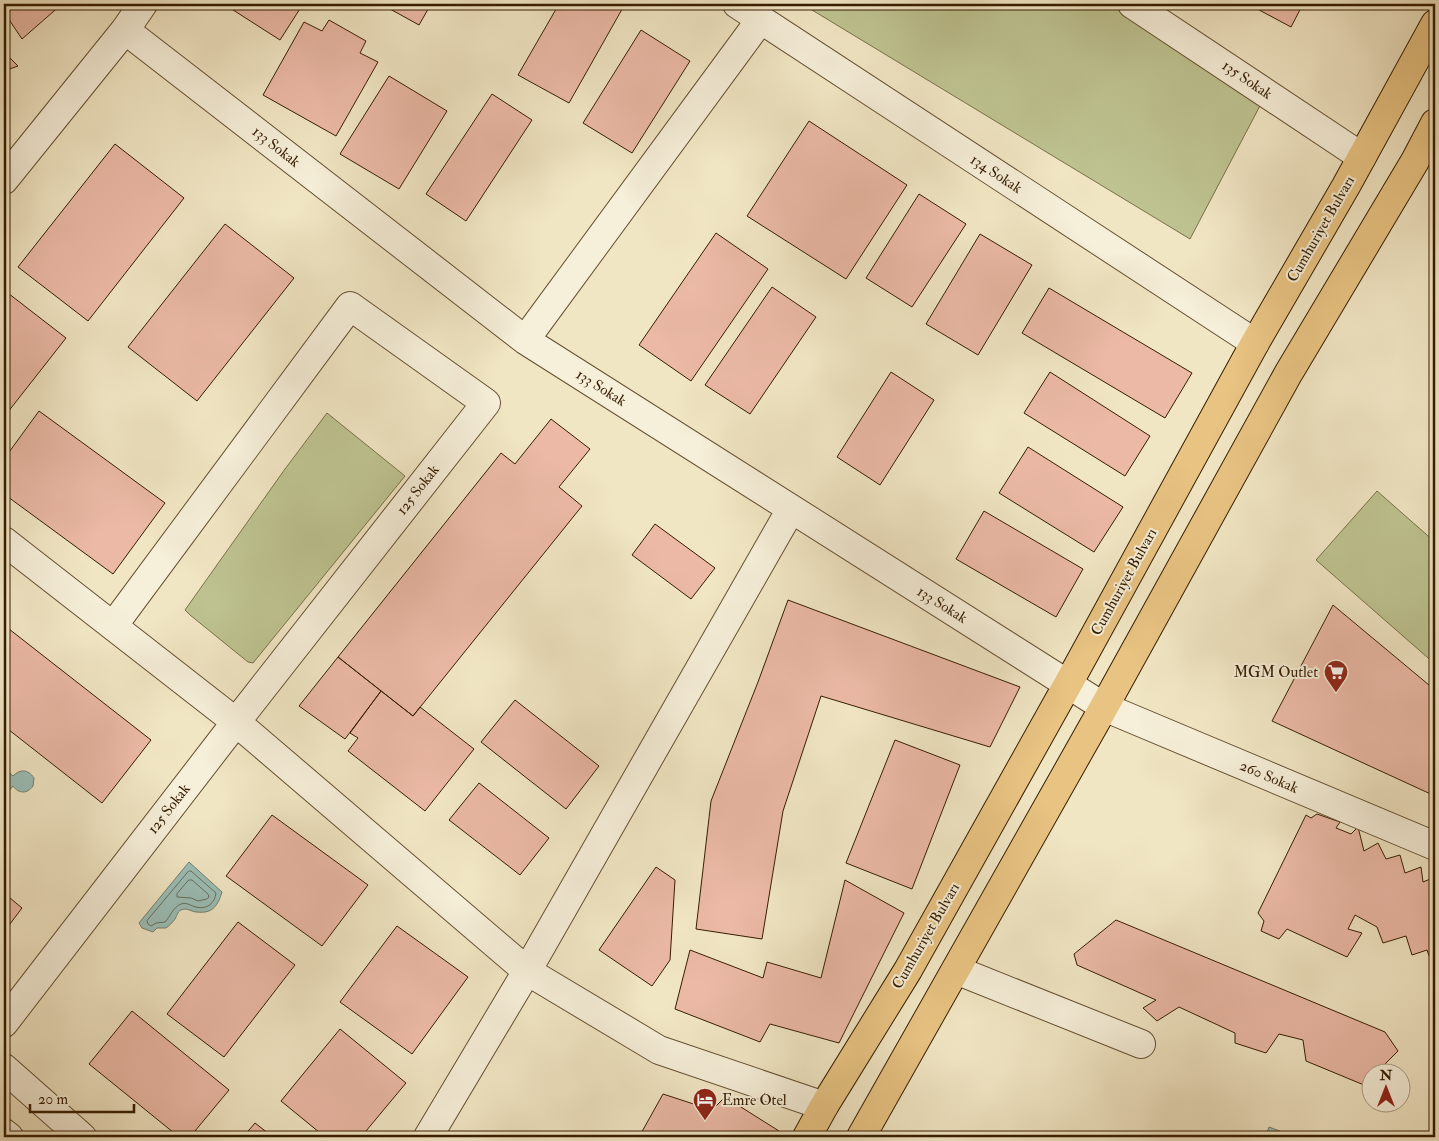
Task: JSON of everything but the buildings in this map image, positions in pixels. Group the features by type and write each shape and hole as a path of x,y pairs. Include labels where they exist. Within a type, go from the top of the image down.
{"main road":[{"name":"Cumhuriyet Bulvarı","path":"807,1137 908,970 1068,684 1255,343 1435,24"},
{"path":"861,1137 1104,707 1288,374 1415,161 1435,123"}],"street":[{"path":"4,180 125,30 143,4"},
{"name":"134 Sokak","path":"738,4 1255,343"},
{"name":"135 Sokak","path":"1132,4 1362,156"},
{"path":"525,340 761,19"},
{"name":"133 Sokak","path":"125,30 525,340 1104,707"},
{"name":"125 Sokak","path":"4,1023 236,722 486,403 350,306 113,626"},
{"path":"428,1137 527,971 791,509"},
{"path":"4,541 236,722 527,971 660,1050 824,1106"},
{"name":"260 Sokak","path":"1104,707 1435,846"},
{"path":"956,970 1141,1044"},
{"path":"4,1068 82,1137"},
{"path":"4,1133 9,1137"}],"green space":[{"path":"816,4 1115,4 1263,100 1190,239 812,10"},
{"path":"327,413 405,476 253,663 248,662 185,610"},
{"path":"1377,491 1435,542 1435,664 1316,560"}],"water":[{"path":"4,768 13,776 21,771 29,773 34,778 33,786 28,791 23,792 13,786 4,797"},
{"path":"189,862 222,892 217,905 207,912 181,910 173,922 166,928 157,928 153,932 142,928 139,923"},
{"path":"1269,1127 1296,1137 1265,1137"}],"place":[{"name":"MGM Outlet","path":"1336,693"},
{"name":"Emre Otel","path":"705,1121"}]}
